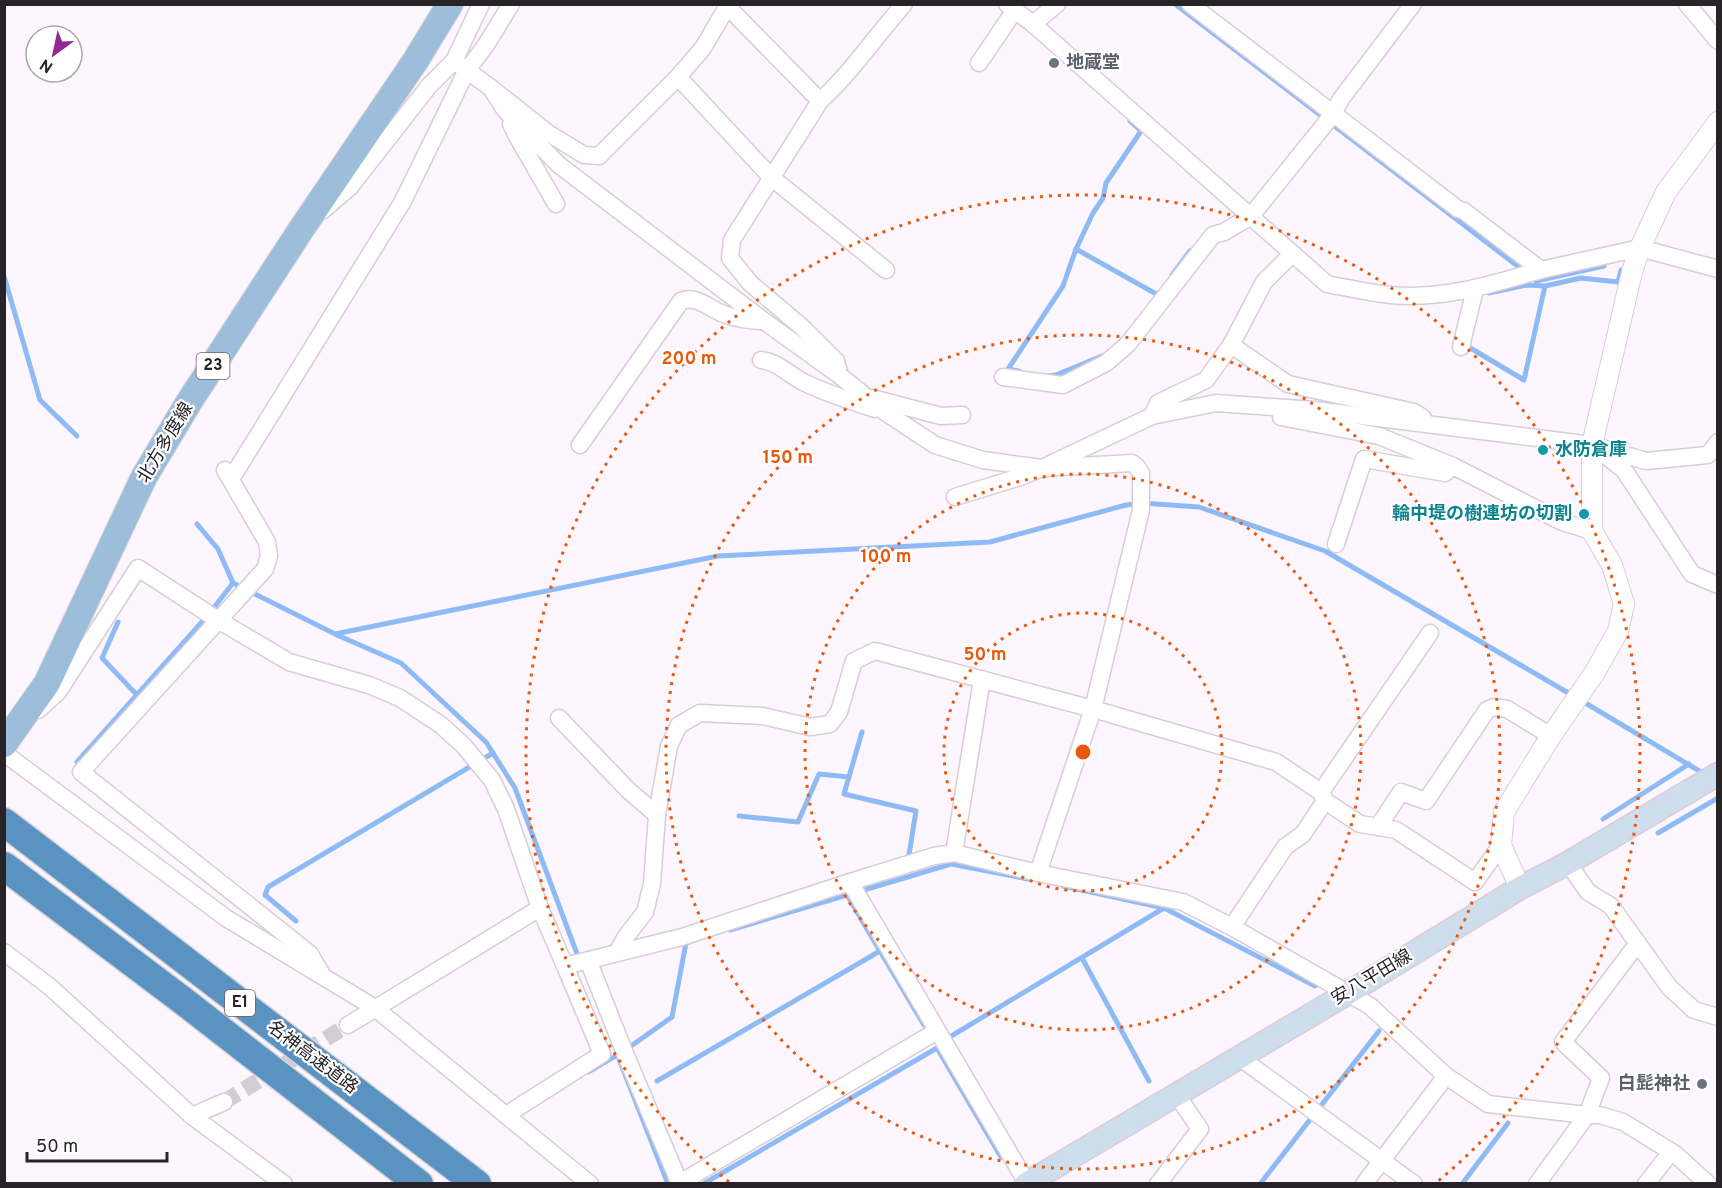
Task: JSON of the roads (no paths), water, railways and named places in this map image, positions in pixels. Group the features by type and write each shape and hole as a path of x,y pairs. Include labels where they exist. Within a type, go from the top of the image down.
{"highway":[{"name":"名神高速道路","path":"4,822 477,1184"},
{"name":"名神高速道路","path":"4,866 182,1000 418,1184"}],"main road":[{"name":"北方多度線","path":"7,744 47,683 144,477 189,402 300,231 416,60 450,4"},
{"name":"安八平田線","path":"1033,1182 1520,888 1568,863 1718,774"}],"street":[{"path":"323,976 310,954 81,772 265,569 269,556 267,542 228,475 403,201 460,66 481,4"},
{"path":"300,231 350,187 429,86 460,66 486,45 511,4"},
{"path":"839,375 836,361 803,328 750,283 730,258 732,240 820,102 904,4"},
{"path":"1033,24 1057,4"},
{"path":"1190,4 1458,209 1464,211 1542,270"},
{"path":"1003,377 1063,385 1106,363 1128,344 1213,235 1224,232 1251,216 1333,114 1341,99 1413,4"},
{"path":"1687,4 1718,41"},
{"path":"460,66 548,133 584,155 598,156 703,48 727,5 820,102"},
{"path":"979,63 1011,8 1033,24 1327,284 1391,295 1421,296 1475,289 1542,270 1640,248 1718,269"},
{"path":"678,76 772,177 886,270"},
{"path":"491,88 556,204"},
{"path":"505,110 559,165 885,412 935,445 983,460 1042,468 1132,463 1137,467 1141,473 1141,510 1093,709 1038,873"},
{"path":"1520,888 1501,845 1504,812 1551,736 1595,672 1618,631 1624,604 1612,565 1592,531 1592,445 1632,272 1640,248 1666,192 1718,122"},
{"path":"1152,416 1158,403 1206,380 1231,345 1264,282 1292,254"},
{"path":"1461,347 1475,289"},
{"path":"580,445 681,301 687,298 693,299 722,313 750,321 764,321"},
{"path":"1231,345 1288,384 1414,412 1433,425"},
{"path":"761,360 771,361 801,381 844,399 885,412"},
{"path":"865,396 941,416 962,415"},
{"path":"955,497 1042,468 1152,416 1216,403 1315,410 1592,445 1646,461 1708,455 1718,442"},
{"path":"1216,403 1379,436 1453,466 1562,522 1592,531"},
{"path":"1592,445 1624,470 1692,574 1718,599"},
{"path":"1336,544 1364,459 1445,473 1453,466"},
{"path":"506,1115 602,1054 540,909 506,808 492,780 464,746 441,725 400,698 288,662 138,568 58,692 7,744 226,918 375,1008 590,1184"},
{"path":"1692,574 1718,585"},
{"path":"1232,927 1285,847 1303,834 1323,796 1430,633"},
{"path":"617,953 625,938 645,912 652,884 657,815 669,746 679,724 700,713 763,716 810,727 830,724 838,712 854,661 875,651 1093,709 1276,762 1360,824 1396,830 1475,882 1501,845"},
{"path":"954,853 982,679"},
{"path":"1378,827 1401,792 1426,801 1487,710 1494,707 1507,709 1551,736"},
{"path":"559,718 628,790 657,815"},
{"path":"565,966 682,937 934,856 954,853 1038,873 1183,902 1232,927 1370,1006 1446,1076 1488,1104 1600,1115 1623,1122 1671,1152 1708,1184"},
{"path":"1568,863 1588,892 1611,906 1669,987 1694,1010 1718,1017"},
{"path":"850,882 937,1032 1033,1182"},
{"path":"348,1025 540,909"},
{"path":"1537,1184 1587,1115 1601,1078 1563,1042 1638,943"},
{"path":"4,952 49,986 192,1116 284,1184"},
{"path":"588,960 680,1183 937,1032"},
{"path":"1239,1057 1414,1184"},
{"path":"1364,1184 1446,1076"},
{"path":"1158,1184 1200,1129 1176,1094"},
{"path":"192,1116 224,1102"},
{"path":"1646,1184 1671,1152"}],"waterway":[{"path":"1175,4 1524,271"},
{"path":"1019,371 1008,369 1063,286 1076,249 1093,213 1103,198 1106,183 1141,131 1130,121"},
{"path":"1076,249 1158,295"},
{"path":"1172,275 1190,251"},
{"path":"1531,277 1536,281 1604,266"},
{"path":"1489,293 1527,285 1545,286 1581,278 1618,282 1621,270"},
{"path":"4,276 40,400 77,436"},
{"path":"1467,346 1524,380 1545,286"},
{"path":"1049,376 1102,356"},
{"path":"197,524 218,549 233,583 335,634 718,556 990,542 1126,505 1141,503 1199,507 1325,551 1706,775"},
{"path":"77,762 209,614 233,583"},
{"path":"118,622 102,658 137,695"},
{"path":"337,635 401,663 486,742 515,788 579,959"},
{"path":"862,732 844,794 916,811 908,861"},
{"path":"296,921 265,895 268,887 493,753"},
{"path":"1603,819 1689,764"},
{"path":"739,816 798,822 819,774 849,777"},
{"path":"1658,833 1718,798"},
{"path":"730,930 951,864 1028,879"},
{"path":"1063,886 1164,908 1315,986"},
{"path":"657,1081 880,951 847,895"},
{"path":"948,1038 1164,908"},
{"path":"588,1072 624,1051 672,1017 686,943 690,942"},
{"path":"880,951 924,1025"},
{"path":"1082,958 1149,1081"},
{"path":"1260,1184 1379,1031"},
{"path":"703,1184 937,1048 1001,1157"},
{"path":"619,1059 668,1184"},
{"path":"1462,1184 1508,1123"}],"tunnel":[{"path":"224,1102 348,1025"}],"place":[{"name":"地蔵堂","path":"1054,63"},
{"name":"水防倉庫","path":"1543,450"},
{"name":"輪中堤の樹連坊の切割","path":"1584,514"},
{"name":"白髭神社","path":"1702,1084"}]}
